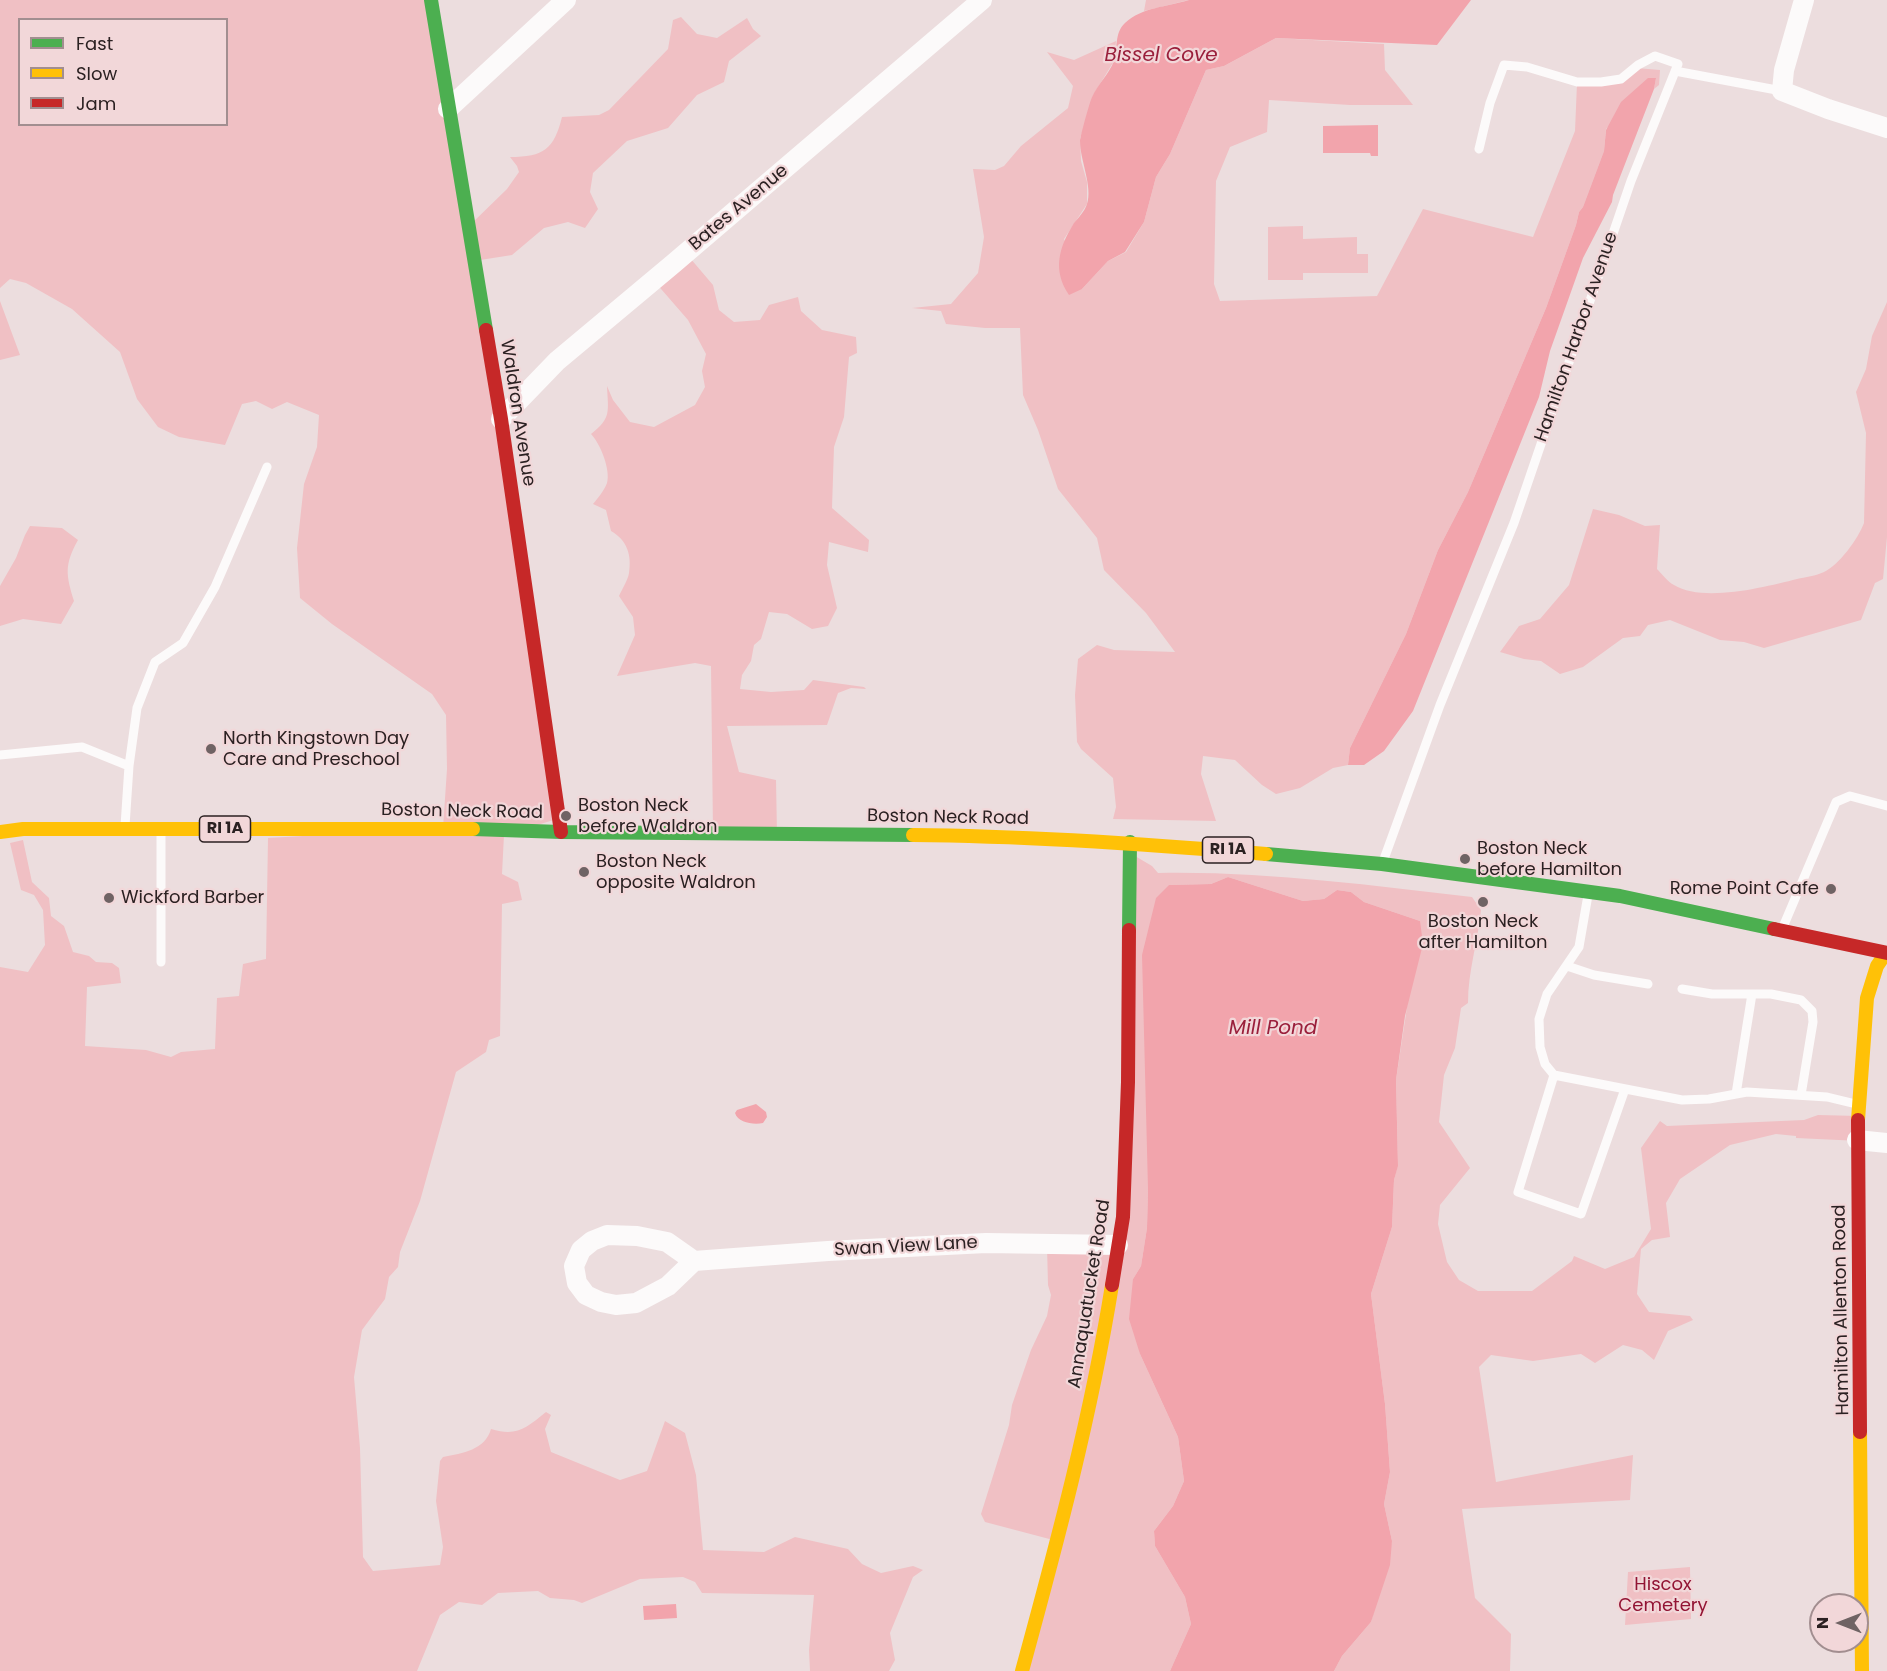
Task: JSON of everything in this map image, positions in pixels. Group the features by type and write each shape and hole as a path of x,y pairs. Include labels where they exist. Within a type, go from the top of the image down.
{"street":[{"name":"Waldron Avenue","path":"431,0 501,419 561,832"},
{"path":"448,109 566,0"},
{"name":"Bates Avenue","path":"501,419 558,361 982,0"},
{"path":"1804,0 1784,70 1782,91 1887,128"},
{"name":"Boston Neck Road","path":"0,832 23,829 465,829 988,836 1130,842 1382,864 1588,892 1887,952"},
{"name":"Annaquatucket Road","path":"1022,1671 1066,1509 1103,1344 1124,1217 1128,1082 1130,842"},
{"name":"Hamilton Allenton Road","path":"1862,1671 1858,1105 1867,999 1877,966 1887,952"},
{"path":"1857,1140 1887,1143"},
{"path":"607,1234 637,1236 667,1242 694,1261 668,1286 636,1303 616,1305 586,1295 577,1283 574,1266 581,1250 591,1241 607,1234"},
{"name":"Swan View Lane","path":"694,1261 986,1243 1118,1245"}],"lane":[{"path":"1479,149 1490,103 1504,65 1527,67 1577,82 1601,82 1621,79 1638,65 1655,56 1678,63 1675,71 1782,91"},
{"name":"Hamilton Harbor Avenue","path":"1382,864 1440,705 1514,524 1631,181 1675,71"},
{"path":"125,829 136,708 155,662 183,643 215,587 267,467"},
{"path":"0,755 82,747 129,766"},
{"path":"1781,932 1836,802 1850,796 1887,806"},
{"path":"161,829 161,962"},
{"path":"1588,892 1579,947 1547,993 1539,1019 1540,1047 1545,1064 1554,1075 1682,1100 1747,1092 1827,1097 1858,1105"},
{"path":"1567,966 1594,975 1648,984"},
{"path":"1682,989 1712,993 1771,994 1802,1000 1812,1011 1813,1022 1801,1095"},
{"path":"1736,1094 1752,994"},
{"path":"1554,1075 1518,1192 1581,1214 1625,1089"}],"green space":[{"path":"0,0 430,0 468,227 507,189 519,172 510,157 531,155 546,149 555,137 562,117 599,115 609,110 668,49 673,20 681,17 697,34 717,38 747,18 753,29 761,36 729,61 724,82 697,95 668,128 627,141 593,173 590,192 598,209 585,228 568,222 544,228 512,255 474,261 557,819 504,835 502,874 518,882 522,900 502,904 500,1036 489,1040 486,1052 456,1072 420,1201 400,1252 398,1267 389,1277 385,1299 362,1330 354,1377 360,1448 363,1557 373,1571 440,1565 443,1547 436,1501 440,1461 443,1457 465,1452 478,1446 484,1442 491,1429 515,1431 533,1423 546,1412 551,1415 545,1429 551,1452 620,1480 647,1471 665,1421 685,1433 696,1475 703,1550 764,1552 795,1537 848,1549 862,1564 881,1573 913,1566 923,1570 913,1577 890,1633 895,1660 889,1671 810,1671 809,1650 814,1595 702,1593 695,1582 683,1577 640,1579 582,1603 550,1598 538,1591 498,1593 482,1605 459,1602 440,1615 417,1671 0,1671 0,967 28,972 45,945 43,910 34,895 21,890 10,843 23,840 32,882 49,898 51,916 64,926 73,952 89,956 96,962 112,963 119,968 121,983 87,987 85,1046 146,1050 171,1057 181,1052 215,1049 217,998 239,996 243,964 266,959 268,838 443,828 447,769 446,715 432,694 332,624 300,598 297,548 304,484 317,447 319,415 287,402 272,409 256,401 242,404 225,445 179,437 158,427 137,399 120,352 72,309 26,283 10,279 0,288"},
{"path":"1146,0 1189,0 1144,11"},
{"path":"1276,38 1384,44 1385,70 1413,105 1350,105 1269,100 1267,132 1230,147 1216,181 1214,284 1220,301 1377,296 1423,209 1533,237 1575,131 1577,83 1616,81 1636,68 1660,70 1659,85 1654,89 1656,78 1606,129 1604,151 1583,207 1579,212 1546,308 1468,492 1438,550 1406,634 1350,748 1348,765 1333,768 1300,788 1276,794 1262,785 1235,760 1203,756 1201,774 1216,821 1113,819 1116,807 1113,778 1081,749 1077,742 1075,695 1078,659 1097,645 1114,650 1175,652 1146,613 1104,570 1097,538 1058,489 1038,430 1023,395 1020,328 985,328 946,324 941,311 912,308 951,304 978,273 984,237 973,169 995,170 1004,166 1021,146 1068,108 1073,86 1047,52 1074,60 1116,41 1114,61 1092,97 1080,138 1081,161 1087,182 1087,204 1064,239 1082,289 1108,261 1126,252 1144,222 1156,177 1170,154 1206,70 1224,66"},
{"path":"1303,226 1303,239 1357,237 1357,254 1368,254 1368,273 1303,273 1303,280 1268,280 1268,227"},
{"path":"690,258 713,285 719,310 734,322 760,320 769,305 798,297 801,311 822,330 856,337 857,353 849,357 844,417 834,447 832,508 869,540 868,552 829,542 827,565 837,608 828,626 812,629 787,614 769,612 761,639 754,645 751,661 742,675 740,689 771,692 804,690 813,680 866,689 851,688 838,693 827,725 727,726 739,772 776,780 777,834 713,832 711,666 695,663 617,676 635,635 633,617 619,596 628,576 630,560 625,543 611,531 606,510 593,504 604,489 608,478 604,457 591,434 606,418 607,386 613,400 630,422 654,427 695,405 705,387 702,371 706,354 688,320 655,282"},
{"path":"0,301 20,355 0,360"},
{"path":"1887,302 1887,537 1883,579 1875,583 1861,620 1764,648 1744,642 1720,640 1670,620 1648,625 1640,636 1623,638 1583,667 1560,674 1541,661 1500,652 1519,626 1540,619 1569,585 1593,509 1619,515 1645,526 1660,525 1657,569 1672,584 1686,590 1717,593 1752,589 1818,574 1836,564 1853,544 1864,523 1866,433 1856,392 1866,369 1872,336"},
{"path":"30,526 62,528 78,540 68,563 69,584 74,601 61,624 23,619 0,626 0,586"},
{"path":"1135,856 1152,866 1158,873 1237,874 1472,897 1481,910 1468,1003 1461,1008 1455,1048 1444,1075 1439,1122 1470,1168 1440,1205 1438,1224 1447,1262 1459,1280 1478,1291 1532,1291 1572,1261 1574,1256 1605,1269 1634,1257 1651,1229 1641,1148 1660,1121 1667,1126 1804,1120 1818,1115 1859,1116 1860,1141 1796,1138 1796,1136 1776,1134 1730,1145 1680,1179 1666,1203 1670,1237 1652,1240 1641,1249 1637,1294 1649,1312 1690,1316 1693,1320 1668,1331 1654,1360 1642,1350 1623,1345 1595,1363 1581,1354 1533,1361 1491,1355 1479,1367 1496,1482 1633,1455 1630,1500 1462,1509 1475,1598 1511,1634 1510,1671 1334,1671 1342,1656 1371,1622 1392,1541 1384,1504 1390,1472 1385,1404 1371,1294 1392,1227 1394,1180 1398,1165 1396,1080 1420,921 1364,902 1351,892 1337,890 1324,899 1303,901 1228,877 1211,884 1169,885 1147,1228 1141,1266 1133,1279 1140,1354 1178,1437 1184,1481 1173,1506 1154,1531 1155,1546 1185,1597 1191,1624 1170,1671 1021,1671 1057,1541 985,1522 981,1514 1009,1425 1012,1405 1031,1350 1047,1316 1051,1295 1048,1285 1047,1246 1116,1244"},
{"name":"Hiscox Cemetery","path":"1690,1567 1691,1619 1625,1625 1628,1572"}],"water":[{"name":"Bissel Cove","path":"1189,0 1471,0 1437,45 1276,38 1224,66 1206,70 1170,154 1156,177 1144,222 1125,252 1108,261 1082,289 1069,295 1060,277 1061,250 1074,223 1087,204 1088,190 1080,141 1092,97 1114,61 1119,31 1125,23 1147,11"},
{"path":"1648,78 1656,78 1654,89 1612,202 1583,258 1550,351 1539,397 1413,711 1384,751 1364,765 1348,765 1350,748 1406,634 1438,550 1468,492 1546,308 1579,212 1583,207 1604,151 1606,130 1621,102"},
{"path":"1378,125 1378,156 1371,156 1370,153 1323,153 1323,126"},
{"name":"Mill Pond","path":"1228,877 1303,901 1324,899 1337,890 1351,892 1364,902 1420,921 1423,944 1405,1016 1396,1080 1398,1166 1394,1180 1392,1227 1371,1294 1385,1404 1390,1472 1384,1504 1392,1541 1390,1565 1371,1622 1342,1656 1334,1671 1170,1671 1191,1624 1185,1597 1155,1546 1154,1531 1173,1506 1184,1481 1178,1437 1140,1354 1129,1319 1133,1279 1141,1266 1147,1228 1142,955 1156,898 1169,885 1211,884"},
{"path":"756,1104 766,1112 767,1117 763,1123 747,1122 739,1119 735,1113 737,1110"},
{"path":"676,1604 677,1618 644,1620 643,1606"}],"traffic: fast":[{"path":"431,0 486,330"},
{"path":"473,829 913,835"},
{"path":"1129,930 1130,842"},
{"path":"1266,854 1382,864 1620,896 1774,929"}],"traffic: slow":[{"path":"0,832 23,829 473,829"},
{"path":"913,835 1090,841 1266,854"},
{"path":"1858,1120 1867,998 1877,966 1886,953"},
{"path":"1022,1671 1084,1431 1112,1285"},
{"path":"1860,1432 1862,1671"}],"traffic: jam":[{"path":"486,330 561,832"},
{"path":"1774,929 1887,953"},
{"path":"1112,1285 1123,1217 1128,1082 1129,930"},
{"path":"1858,1120 1860,1432"}],"place":[{"name":"North Kingstown Day Care and Preschool","path":"211,749"},
{"name":"Boston Neck before Waldron","path":"566,816"},
{"name":"Boston Neck before Hamilton","path":"1465,859"},
{"name":"Boston Neck opposite Waldron","path":"584,872"},
{"name":"Rome Point Cafe","path":"1831,889"},
{"name":"Wickford Barber","path":"109,898"},
{"name":"Boston Neck after Hamilton","path":"1483,902"}]}
